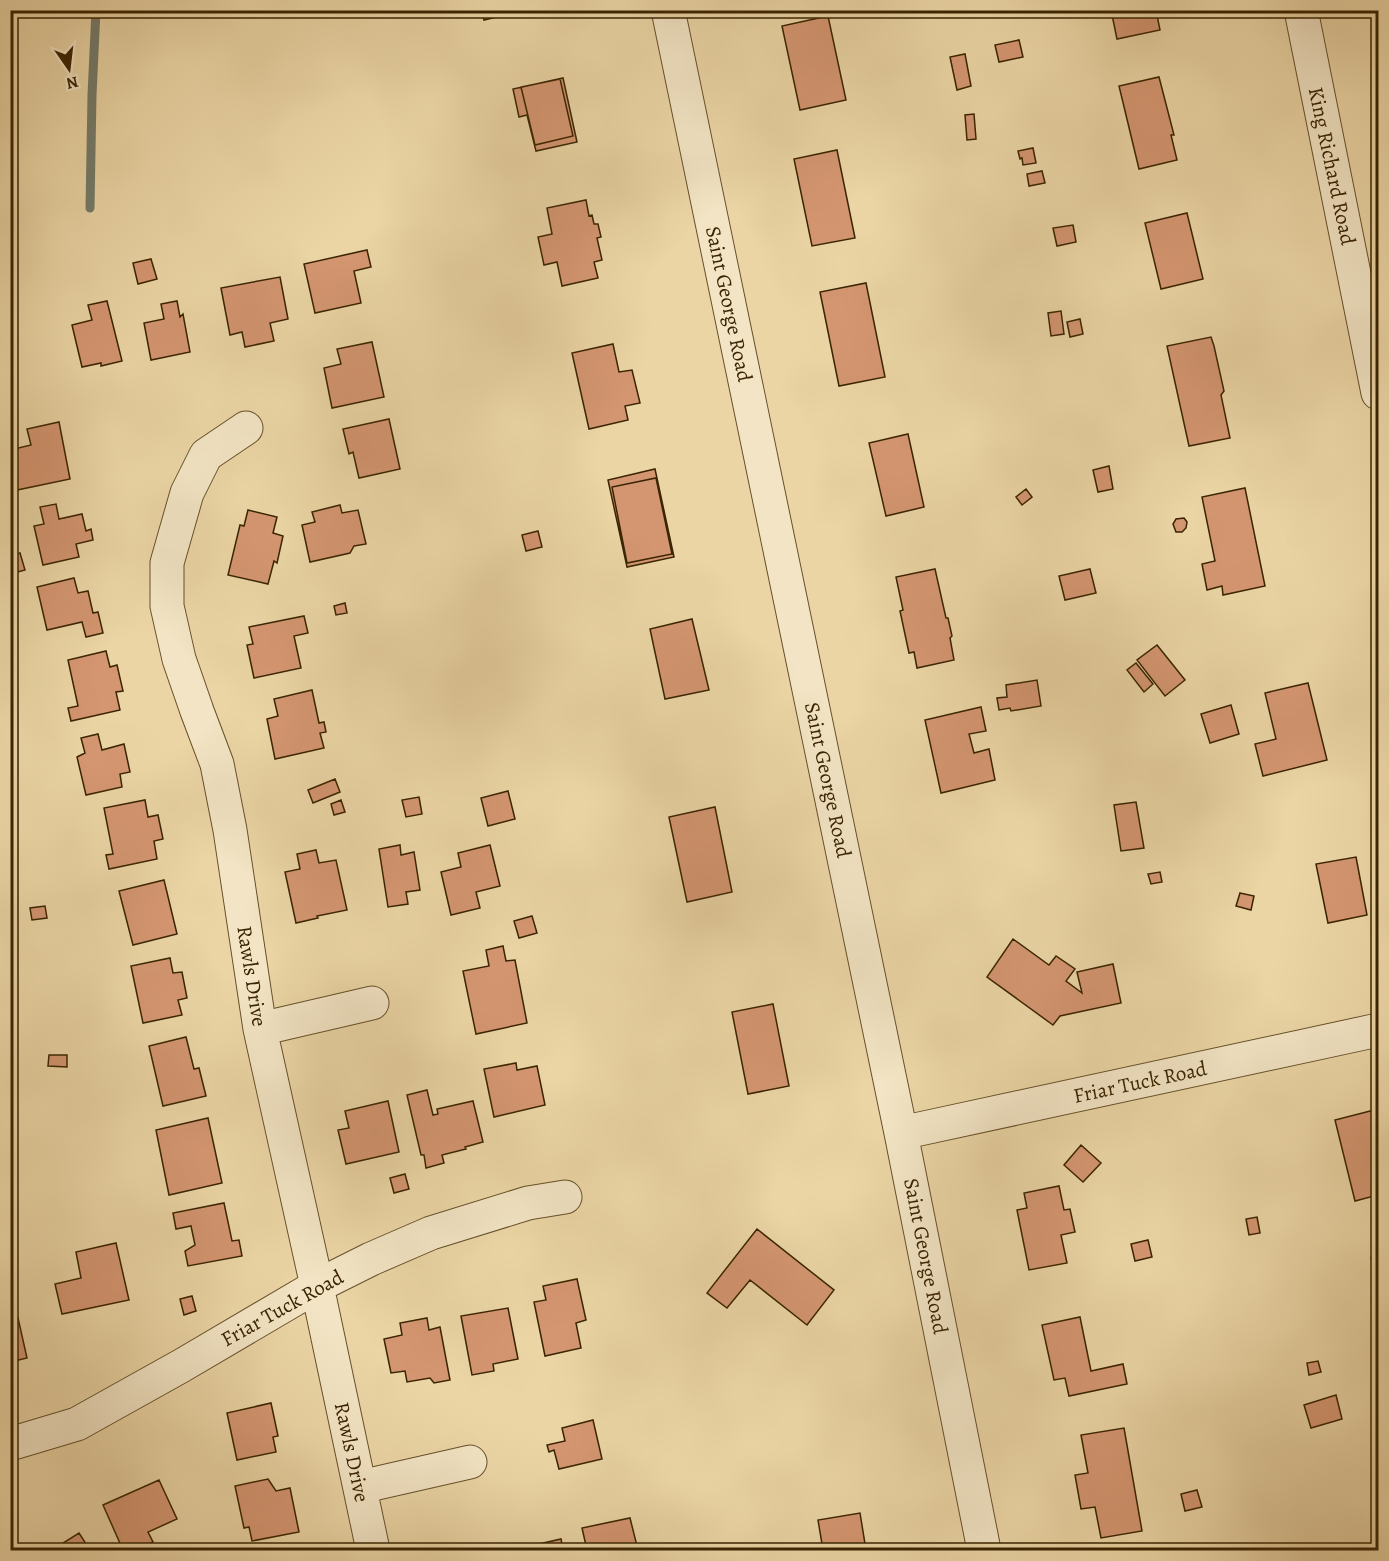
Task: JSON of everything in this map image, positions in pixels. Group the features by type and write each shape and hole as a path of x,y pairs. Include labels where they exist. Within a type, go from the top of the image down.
{"street":[{"name":"Saint George Road","path":"668,10 901,1133 984,1551"},
{"name":"King Richard Road","path":"1300,10 1378,393"},
{"name":"Rawls Drive","path":"246,428 206,455 187,493 167,563 167,606 179,659 218,764 260,1029 373,1551"},
{"path":"260,1029 372,1003"},
{"name":"Friar Tuck Road","path":"901,1133 1378,1030"},
{"name":"Friar Tuck Road","path":"10,1444 77,1424 317,1286 371,1259 431,1233 528,1203 565,1197"},
{"path":"360,1487 471,1462"}],"building":[{"path":"481,10 520,10 521,11 484,20"},
{"path":"1111,10 1156,10 1160,30 1117,39"},
{"path":"828,16 846,100 800,110 782,26"},
{"path":"1019,40 1023,57 999,62 995,45"},
{"path":"965,54 971,86 957,90 950,57"},
{"path":"1159,77 1174,135 1171,135 1177,160 1139,169 1119,86"},
{"path":"563,78 577,142 536,151 527,115 519,117 513,89"},
{"path":"560,79 573,136 535,145 521,87"},
{"path":"974,114 976,139 967,140 965,115"},
{"path":"1033,148 1036,163 1023,165 1018,151"},
{"path":"837,150 855,238 812,246 794,159"},
{"path":"1042,171 1045,183 1029,186 1027,174"},
{"path":"586,200 589,216 592,215 594,224 598,224 601,237 597,238 602,260 594,262 598,278 562,286 557,262 544,265 538,237 552,234 547,208"},
{"path":"1187,213 1203,279 1161,289 1145,223"},
{"path":"1073,225 1076,242 1057,246 1053,228"},
{"path":"367,250 371,267 354,271 361,303 315,313 304,264"},
{"path":"151,259 157,279 138,284 133,263"},
{"path":"280,277 288,319 270,323 274,341 245,347 242,332 230,335 221,288"},
{"path":"866,283 885,377 839,386 820,292"},
{"path":"107,301 122,361 101,366 101,363 82,367 72,325 92,320 88,305"},
{"path":"177,301 180,317 183,314 190,352 151,360 144,323 164,319 161,304"},
{"path":"1061,311 1064,334 1051,336 1048,313"},
{"path":"1080,319 1083,334 1070,337 1067,322"},
{"path":"1211,337 1224,391 1221,395 1230,438 1189,446 1167,346"},
{"path":"372,342 384,397 332,408 324,368 341,364 337,349"},
{"path":"613,344 619,372 632,370 640,403 625,406 628,420 589,429 572,353"},
{"path":"389,419 400,469 359,478 353,452 349,454 343,429"},
{"path":"59,422 70,479 17,490 10,462 10,450 31,445 27,429"},
{"path":"908,434 924,507 886,516 869,443"},
{"path":"1109,466 1113,489 1098,492 1093,470"},
{"path":"655,469 674,557 627,567 608,480"},
{"path":"656,478 672,554 627,563 612,487"},
{"path":"1245,488 1265,586 1223,595 1222,586 1207,590 1202,564 1215,561 1202,497"},
{"path":"1026,489 1032,497 1022,505 1016,497"},
{"path":"56,504 59,519 82,514 86,531 91,529 93,540 76,544 79,557 43,565 34,526 44,524 40,507"},
{"path":"340,505 342,513 358,510 366,544 354,546 350,553 310,562 302,525 315,522 312,512"},
{"path":"248,510 277,517 273,533 283,536 277,563 274,561 268,584 228,575 240,525 244,526"},
{"path":"1184,518 1187,522 1186,528 1182,532 1176,532 1173,524 1176,519"},
{"path":"538,531 542,547 526,551 522,535"},
{"path":"20,553 25,570 10,574 10,556"},
{"path":"935,569 952,636 950,638 954,660 917,668 914,652 909,653 896,577"},
{"path":"1090,569 1096,593 1065,600 1059,576"},
{"path":"74,578 78,593 88,591 93,613 98,612 103,633 86,637 82,622 47,630 37,587"},
{"path":"345,603 347,613 336,615 334,606"},
{"path":"304,616 308,633 294,636 301,668 254,678 247,645 253,644 249,627"},
{"path":"692,619 709,690 665,699 650,629"},
{"path":"1157,645 1185,680 1165,696 1137,660"},
{"path":"106,651 110,667 117,665 123,691 116,692 120,710 71,721 68,708 78,706 68,660"},
{"path":"1136,663 1153,684 1144,692 1127,670"},
{"path":"1037,680 1041,706 1011,711 1010,708 999,710 997,698 1007,697 1006,685"},
{"path":"1308,683 1327,760 1263,776 1255,744 1276,739 1265,693"},
{"path":"312,690 319,723 324,722 326,732 320,733 324,748 275,759 267,719 278,716 274,699"},
{"path":"1231,705 1239,734 1210,743 1201,714"},
{"path":"981,707 986,731 969,734 974,753 989,749 995,780 941,793 925,720"},
{"path":"98,734 102,750 124,744 130,772 120,774 122,787 86,795 77,757 85,753 81,738"},
{"path":"335,779 340,792 313,803 308,790"},
{"path":"508,791 515,819 488,826 481,798"},
{"path":"419,797 422,814 406,817 402,800"},
{"path":"145,800 148,817 158,815 163,839 154,841 157,859 109,869 106,855 113,854 104,808"},
{"path":"341,800 345,812 334,815 331,804"},
{"path":"1136,802 1144,848 1121,851 1114,805"},
{"path":"715,807 732,892 687,902 669,817"},
{"path":"400,845 401,855 414,852 420,890 406,892 408,904 388,907 379,849"},
{"path":"490,845 500,886 476,892 480,908 451,915 441,872 461,867 458,853"},
{"path":"316,850 319,863 336,860 347,910 296,923 285,872 300,869 297,854"},
{"path":"1356,857 1367,915 1328,923 1316,864"},
{"path":"1160,872 1162,882 1151,884 1148,874"},
{"path":"164,880 177,934 133,945 119,891"},
{"path":"1240,893 1254,896 1251,910 1236,906"},
{"path":"45,906 47,918 32,920 30,908"},
{"path":"532,916 537,933 519,938 514,921"},
{"path":"1013,939 1049,965 1056,956 1075,969 1066,981 1082,993 1077,972 1113,964 1121,1003 1060,1016 1053,1025 987,977"},
{"path":"503,946 506,961 515,960 527,1023 476,1034 463,971 489,966 486,950"},
{"path":"170,958 173,973 182,972 187,998 178,1000 182,1015 143,1023 131,966"},
{"path":"773,1004 789,1086 748,1094 732,1012"},
{"path":"186,1037 194,1069 199,1068 206,1096 163,1106 149,1046"},
{"path":"49,1055 67,1055 67,1067 48,1066"},
{"path":"516,1063 517,1070 537,1066 545,1105 494,1117 484,1069"},
{"path":"427,1090 433,1115 438,1114 437,1109 473,1101 483,1142 442,1155 444,1163 426,1168 407,1095"},
{"path":"388,1101 399,1152 346,1164 338,1130 349,1128 345,1111"},
{"path":"1378,1109 1378,1195 1355,1201 1335,1120"},
{"path":"208,1118 222,1183 169,1195 156,1130"},
{"path":"1081,1145 1101,1163 1083,1182 1064,1165"},
{"path":"405,1174 409,1189 394,1193 390,1178"},
{"path":"1059,1186 1064,1210 1070,1209 1075,1232 1061,1235 1067,1263 1029,1270 1017,1210 1027,1208 1024,1193"},
{"path":"224,1203 232,1241 239,1240 242,1256 188,1266 185,1251 195,1245 191,1226 176,1229 173,1213"},
{"path":"1257,1217 1260,1233 1249,1235 1246,1219"},
{"path":"757,1229 834,1290 807,1325 750,1280 727,1308 707,1293"},
{"path":"1148,1240 1152,1257 1135,1261 1131,1244"},
{"path":"116,1243 129,1300 62,1314 55,1284 81,1278 76,1252"},
{"path":"1378,1257 1378,1293 1371,1258"},
{"path":"577,1279 586,1320 576,1323 581,1348 545,1356 534,1302 546,1300 543,1286"},
{"path":"192,1296 196,1311 184,1315 180,1299"},
{"path":"508,1308 518,1359 493,1364 494,1371 472,1375 461,1316"},
{"path":"1080,1317 1091,1371 1123,1364 1127,1384 1069,1396 1065,1378 1054,1380 1042,1325"},
{"path":"18,1318 27,1358 10,1362 10,1320"},
{"path":"427,1318 429,1330 440,1327 450,1380 434,1383 430,1378 407,1382 405,1371 391,1373 384,1339 402,1335 400,1323"},
{"path":"1318,1361 1321,1372 1309,1375 1307,1363"},
{"path":"1336,1395 1342,1419 1311,1428 1304,1405"},
{"path":"271,1403 278,1436 273,1437 276,1452 237,1460 227,1413"},
{"path":"593,1420 602,1459 559,1469 554,1450 549,1452 547,1445 565,1441 562,1428"},
{"path":"1124,1428 1142,1531 1101,1538 1095,1507 1081,1509 1075,1475 1088,1473 1081,1435"},
{"path":"268,1479 276,1491 290,1488 299,1532 252,1541 249,1527 244,1528 235,1486"},
{"path":"159,1480 177,1519 148,1532 153,1542 135,1550 123,1550 103,1505"},
{"path":"1197,1490 1202,1507 1185,1511 1181,1494"},
{"path":"860,1513 866,1550 823,1550 818,1520"},
{"path":"630,1518 638,1550 587,1550 582,1528"},
{"path":"79,1533 90,1550 52,1550"},
{"path":"561,1539 563,1550 517,1549"}],"waterway":[{"path":"90,208 96,10"}]}
